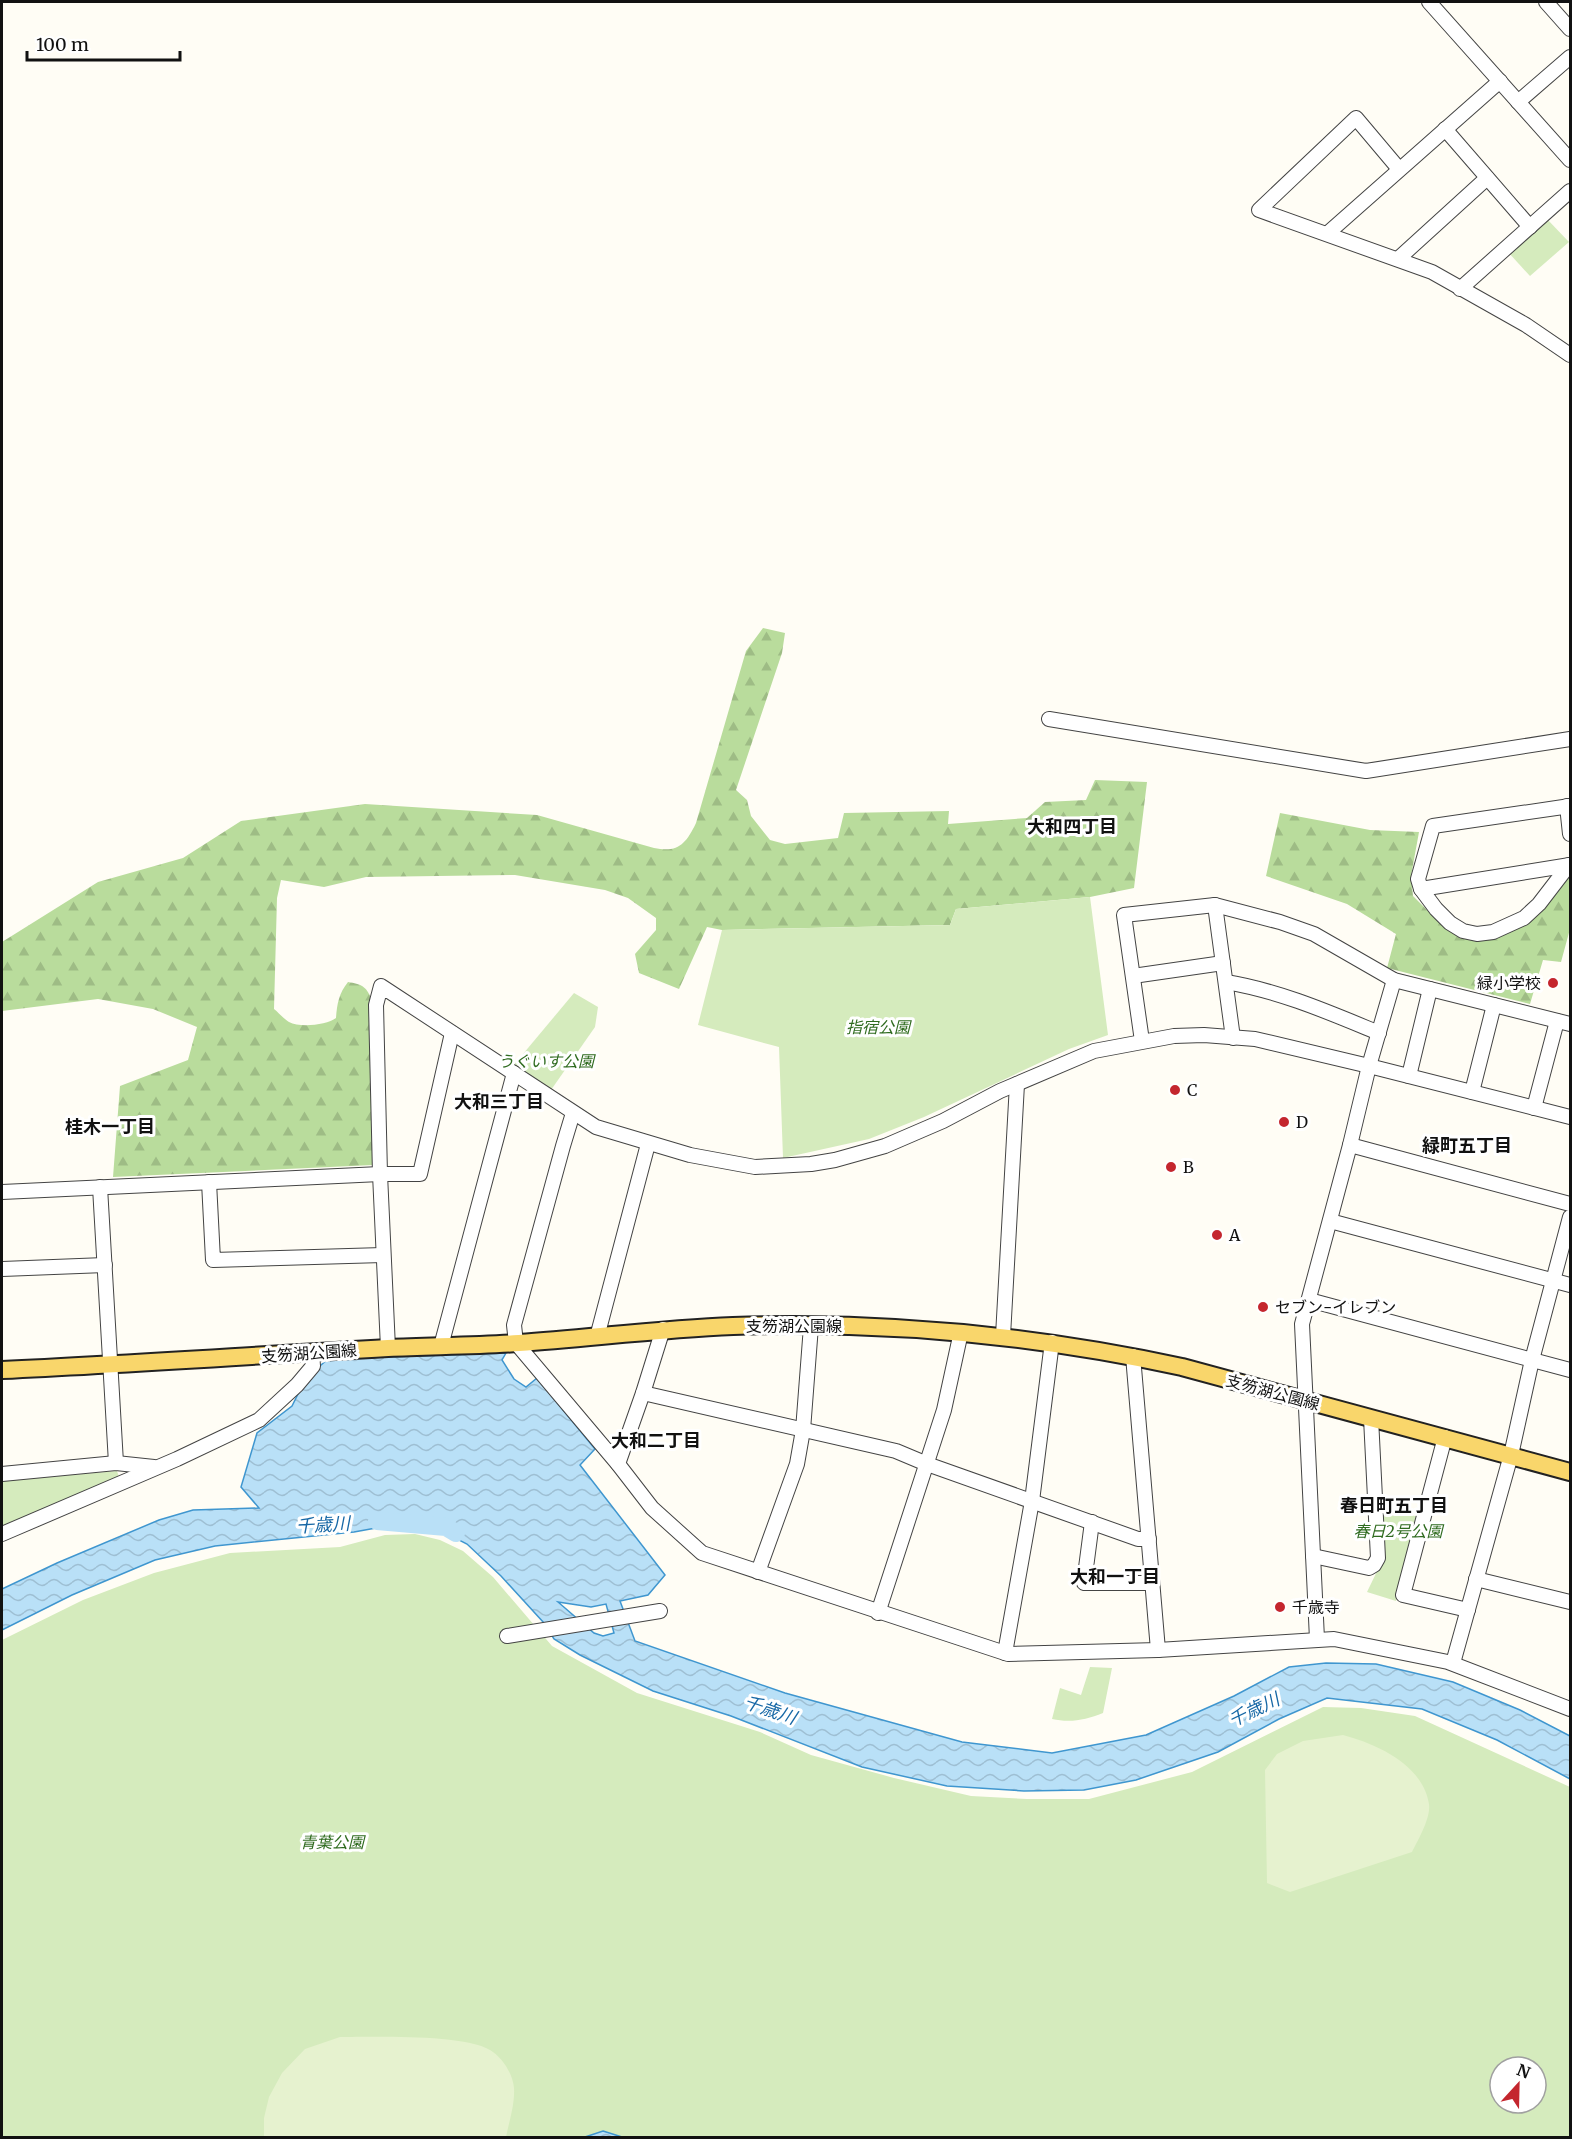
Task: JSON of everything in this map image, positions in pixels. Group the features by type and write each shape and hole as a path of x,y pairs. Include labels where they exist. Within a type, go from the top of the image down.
{"main road":[{"name":"支笏湖公園線","path":"2,1370 516,1343 663,1329 811,1326 961,1332 1052,1342 1182,1367 1570,1472"}],"street":[{"path":"1429,2 1570,160"},
{"path":"1546,2 1570,29"},
{"path":"1518,102 1570,57"},
{"path":"1328,233 1500,81"},
{"path":"1399,170 1356,118 1259,210 1432,272 1526,325 1570,355"},
{"path":"1445,129 1530,227"},
{"path":"1398,259 1487,178"},
{"path":"1460,289 1570,191"},
{"path":"1049,719 1366,771 1570,739"},
{"path":"1570,834 1569,806 1433,826 1418,879 1421,889 1450,923 1463,931 1477,934 1505,927 1524,918 1539,904 1570,865"},
{"path":"1421,889 1570,865"},
{"path":"1215,905 1233,1038"},
{"path":"1142,1041 1124,915 1215,905 1280,922 1314,934 1394,980 1564,1023 1534,1108"},
{"path":"1133,976 1223,963"},
{"path":"1317,1639 1302,1324 1369,1066 1394,980"},
{"path":"1226,982 1256,987 1302,1002 1379,1033"},
{"path":"388,1348 380,1174 376,1005 381,986 596,1127 690,1155 755,1167 827,1161 885,1146 943,1121 1017,1084 1095,1051 1174,1036 1255,1039 1570,1118"},
{"path":"1409,1076 1430,989"},
{"path":"1472,1092 1494,1005"},
{"path":"2,1192 420,1174 453,1033"},
{"path":"441,1346 514,1073"},
{"path":"1003,1336 1017,1084"},
{"path":"573,1113 514,1325 516,1343 652,1508 702,1553 878,1613 1005,1653 1158,1650 1334,1639 1453,1663 1570,1709"},
{"path":"597,1337 648,1144"},
{"path":"1350,1145 1570,1204"},
{"path":"208,1182 213,1260 383,1254"},
{"path":"100,1187 116,1463"},
{"path":"1453,1663 1511,1455 1532,1360 1570,1217"},
{"path":"1330,1221 1570,1285"},
{"path":"2,1269 105,1264"},
{"path":"1309,1300 1570,1370"},
{"path":"758,1572 797,1464 803,1430 811,1326"},
{"path":"618,1464 663,1329"},
{"path":"878,1613 944,1410 961,1332"},
{"path":"1005,1653 1032,1501 1052,1342"},
{"path":"2,1534 259,1420 297,1385 313,1366 312,1353"},
{"path":"1133,1356 1158,1650"},
{"path":"643,1393 887,1449 1138,1539 1149,1539"},
{"path":"1313,1556 1369,1568 1378,1558 1371,1418"},
{"path":"1445,1437 1403,1595 1467,1610"},
{"path":"2,1474 116,1463 156,1467"},
{"path":"1092,1522 1084,1583 1152,1583"},
{"path":"1476,1579 1570,1602"},
{"path":"507,1636 656,1611"}],"green space":[{"path":"1546,218 1569,242 1530,276 1508,252"},
{"path":"763,628 785,633 782,653 736,790 747,800 751,816 770,840 785,844 838,838 844,813 949,811 948,824 1027,818 1045,802 1086,800 1095,780 1147,782 1134,888 1090,897 956,909 950,925 722,930 707,927 679,989 639,973 635,954 656,930 656,918 628,898 605,890 515,875 366,877 324,887 281,880 277,898 274,1009 289,1022 313,1025 336,1018 342,990 348,982 362,986 371,998 373,1165 113,1177 120,1086 188,1060 197,1027 153,1009 98,999 2,1011 2,942 98,882 183,858 241,821 365,804 537,815 654,848 675,848 685,841 696,823 746,651"},
{"path":"1280,813 1370,830 1419,832 1411,876 1413,896 1446,929 1465,939 1489,938 1545,906 1570,874 1570,929 1561,962 1543,960 1530,1004 1387,968 1396,934 1347,904 1266,876"},
{"name":"指宿公園","path":"1090,897 1108,1035 1069,1049 924,1117 869,1139 783,1158 779,1047 698,1025 722,930 950,925 956,909"},
{"name":"うぐいす公園","path":"574,993 598,1007 595,1027 551,1090 513,1066"},
{"path":"117,1471 119,1477 2,1528 2,1481"},
{"name":"春日2号公園","path":"1380,1508 1419,1517 1396,1601 1367,1592 1381,1563"},
{"name":"青葉公園","path":"415,1534 440,1540 463,1551 493,1577 552,1646 637,1693 760,1732 811,1755 971,1796 1089,1799 1192,1772 1323,1707 1361,1708 1415,1716 1570,1787 1570,2137 2,2138 2,1640 83,1600 154,1573 230,1553 340,1547 385,1535"},
{"path":"1090,1667 1112,1668 1103,1713 1078,1720 1052,1719 1060,1688 1081,1695"},
{"path":"1343,1735 1370,1744 1397,1758 1418,1778 1425,1790 1429,1810 1412,1852 1290,1892 1267,1883 1265,1770 1277,1754 1303,1741"},
{"path":"340,2037 440,2039 460,2041 490,2050 503,2061 514,2088 512,2113 506,2137 264,2137 264,2118 269,2097 282,2073 305,2049"}],"water":[{"path":"506,1353 502,1360 514,1379 526,1387 537,1378 595,1449 580,1465 665,1575 648,1595 620,1601 635,1641 785,1693 962,1742 1052,1753 1146,1735 1234,1696 1289,1667 1326,1663 1376,1664 1453,1682 1520,1710 1570,1736 1570,1779 1497,1740 1422,1709 1327,1698 1279,1719 1218,1752 1136,1780 1084,1790 1024,1791 947,1786 862,1767 731,1716 653,1691 580,1655 554,1639 544,1623 501,1576 467,1544 420,1520 354,1532 215,1546 155,1560 72,1595 2,1630 2,1589 159,1520 193,1510 259,1508 241,1487 257,1433 292,1406 306,1378 328,1359","holes":["558,1602 591,1607 606,1604 614,1633 603,1636 594,1633"]},
{"path":"603,2131 622,2137 585,2137"}],"waterway":[{"name":"千歳川","path":"377,1521 446,1527 456,1533"}],"place":[{"name":"緑小学校","path":"1553,983"},
{"name":"C","path":"1175,1090"},
{"name":"D","path":"1284,1122"},
{"name":"B","path":"1171,1167"},
{"name":"A","path":"1217,1235"},
{"name":"セブン-イレブン","path":"1263,1307"},
{"name":"千歳寺","path":"1280,1607"}],"district":[{"name":"大和四丁目","path":"1072,827"},
{"name":"大和三丁目","path":"499,1102"},
{"name":"桂木一丁目","path":"110,1127"},
{"name":"緑町五丁目","path":"1467,1146"},
{"name":"大和二丁目","path":"656,1441"},
{"name":"春日町五丁目","path":"1394,1506"},
{"name":"大和一丁目","path":"1115,1577"}]}
